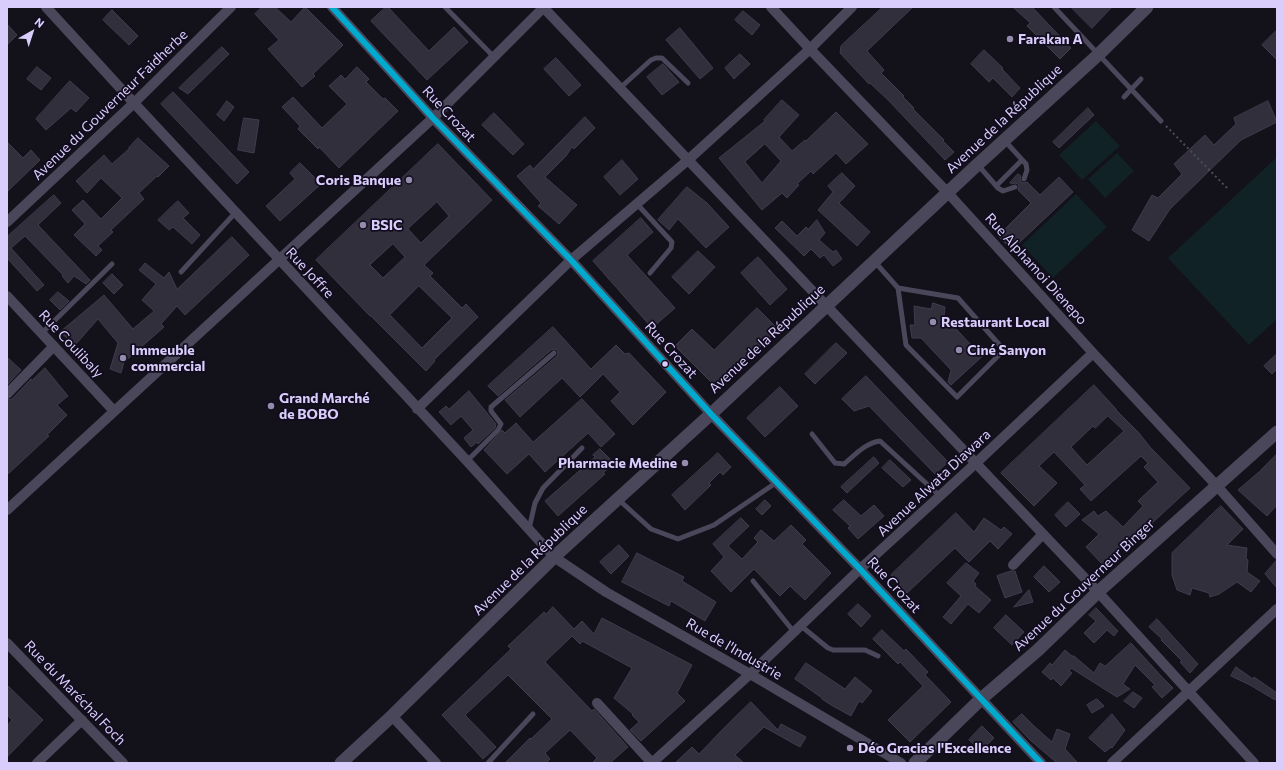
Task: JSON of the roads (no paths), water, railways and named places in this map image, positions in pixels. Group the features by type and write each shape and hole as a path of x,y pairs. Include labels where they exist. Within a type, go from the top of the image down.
{"street":[{"name":"Rue Joffre","path":"46,7 235,213 467,461 554,557"},
{"name":"Avenue du Gouverneur Faidherbe","path":"7,222 134,103 231,7"},
{"name":"Rue Crozat","path":"332,7 434,118 571,260 711,414 860,569 1041,763"},
{"path":"7,510 434,118 544,7 1098,592 1254,763"},
{"name":"Rue Alphamoi Dienepo","path":"771,7 948,193 1093,353 1217,486 1277,554"},
{"path":"417,409 571,260 688,160 810,49 852,7"},
{"name":"Avenue de la République","path":"341,763 392,716 554,557 711,414 826,305 948,193 977,164 1004,141 1147,7"},
{"name":"Rue Coulibaly","path":"7,296 114,411"},
{"path":"7,394 54,346"},
{"name":"Avenue Alwata Diawara","path":"652,763 750,674 860,569 1093,353"},
{"name":"Avenue du Gouverneur Binger","path":"915,763 982,699 1038,650 1098,592 1277,432"},
{"path":"1013,565 1043,534"},
{"name":"Rue de l'Industrie","path":"554,557 606,592 750,674 900,763"},
{"path":"1112,763 1277,609"},
{"name":"Rue du Maréchal Foch","path":"7,643 123,763"},
{"path":"597,703 652,763"},
{"path":"392,716 436,763"},
{"path":"37,763 82,720"}],"lane":[{"path":"444,7 494,57"},
{"path":"1054,7 1161,121"},
{"path":"620,88 651,60 656,58 662,58 688,83"},
{"path":"1124,97 1140,79"},
{"path":"1004,141 1026,164 1027,170 1024,179"},
{"path":"996,186 1022,160"},
{"path":"977,164 996,186 1003,191 1015,187"},
{"path":"637,204 672,242 671,248 650,273"},
{"path":"181,272 235,213"},
{"path":"874,261 898,288 906,345 957,397 1004,350 958,298 898,288"},
{"path":"42,333 112,264"},
{"path":"467,461 498,430 500,424 491,411 491,407 554,353"},
{"path":"812,434 835,463 844,464 865,446 872,442 880,441 940,496"},
{"path":"529,530 535,503 543,488 582,448"},
{"path":"618,499 651,529 678,539 714,525 777,482"},
{"path":"754,581 797,629 828,648 833,650 864,650 878,656"},
{"path":"488,763 533,714"}],"place":[{"name":"Farakan A","path":"1010,39"},
{"name":"Coris Banque","path":"409,180"},
{"name":"BSIC","path":"363,225"},
{"name":"Restaurant Local","path":"933,322"},
{"name":"Ciné Sanyon","path":"959,350"},
{"name":"Immeuble commercial","path":"123,358"},
{"name":"Grand Marché de BOBO","path":"271,406"},
{"name":"Pharmacie Medine","path":"685,463"},
{"name":"Déo Gracias l'Excellence","path":"850,748"}]}
